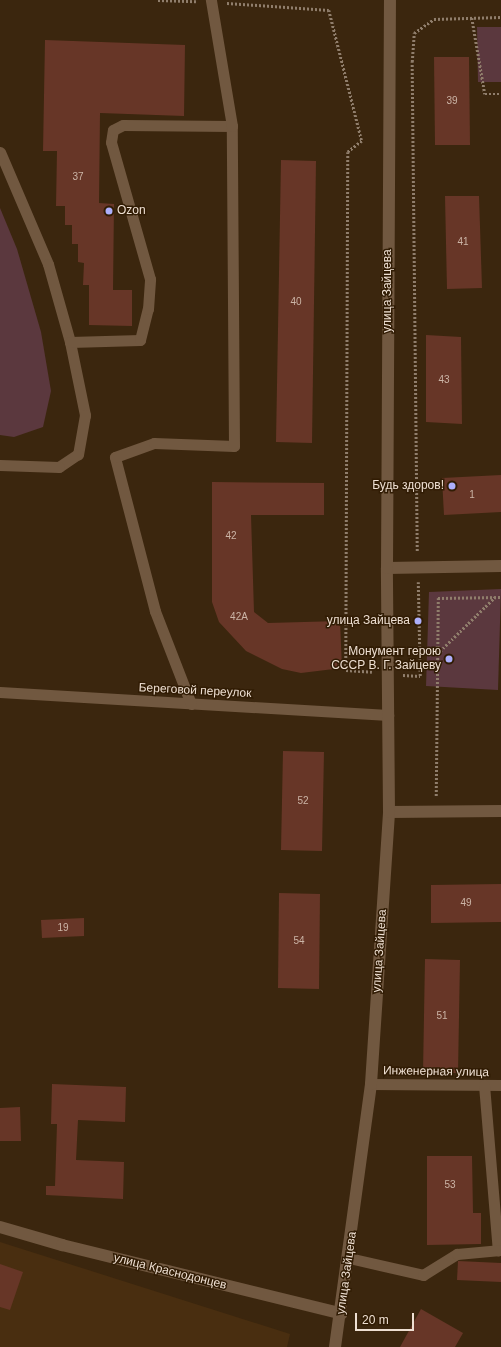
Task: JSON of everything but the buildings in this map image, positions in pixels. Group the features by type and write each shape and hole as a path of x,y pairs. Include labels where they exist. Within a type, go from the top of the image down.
{"main road":[{"name":"улица Зайцева","path":"335,1347 342,1314 371,1084 389,812 387,568 390,0"},
{"path":"387,568 501,566"},
{"path":"389,812 501,811"},
{"name":"улица Краснодонцев","path":"0,1227 62,1245 342,1314"}],"lane":[{"path":"191,704 155,611 115,457 154,443 234,446 232,126 211,1"},
{"path":"70,342 140,340 148,309 150,279 112,142 113,130 123,125 232,126"},
{"path":"0,152 48,264 70,342 85,415 78,454 59,467 0,465"},
{"name":"Береговой переулок","path":"0,692 388,715"},
{"name":"Инженерная улица","path":"371,1084 501,1085"},
{"path":"349,1258 423,1275 457,1254 500,1250 484,1085"}],"path":[{"path":"158,0 211,1 329,10 362,141 348,152 346,670 420,676 417,567 412,62 414,33 434,19 501,17"},
{"path":"472,18 485,94 501,94"},
{"path":"436,654 496,597"},
{"path":"436,811 436,654 438,598 501,597"}],"shaded area":[{"path":"477,27 501,27 501,82 478,82"},
{"path":"0,208 17,249 41,332 51,391 43,427 14,437 0,435"},
{"path":"501,589 498,690 426,686 429,592"},
{"path":"0,1242 290,1334 287,1347 0,1347"}],"place":[{"name":"Ozon","path":"109,211"},
{"name":"Будь здоров!","path":"452,486"},
{"name":"улица Зайцева","path":"418,621"},
{"name":"Монумент герою СССР В. Г. Зайцеву","path":"449,659"}]}
